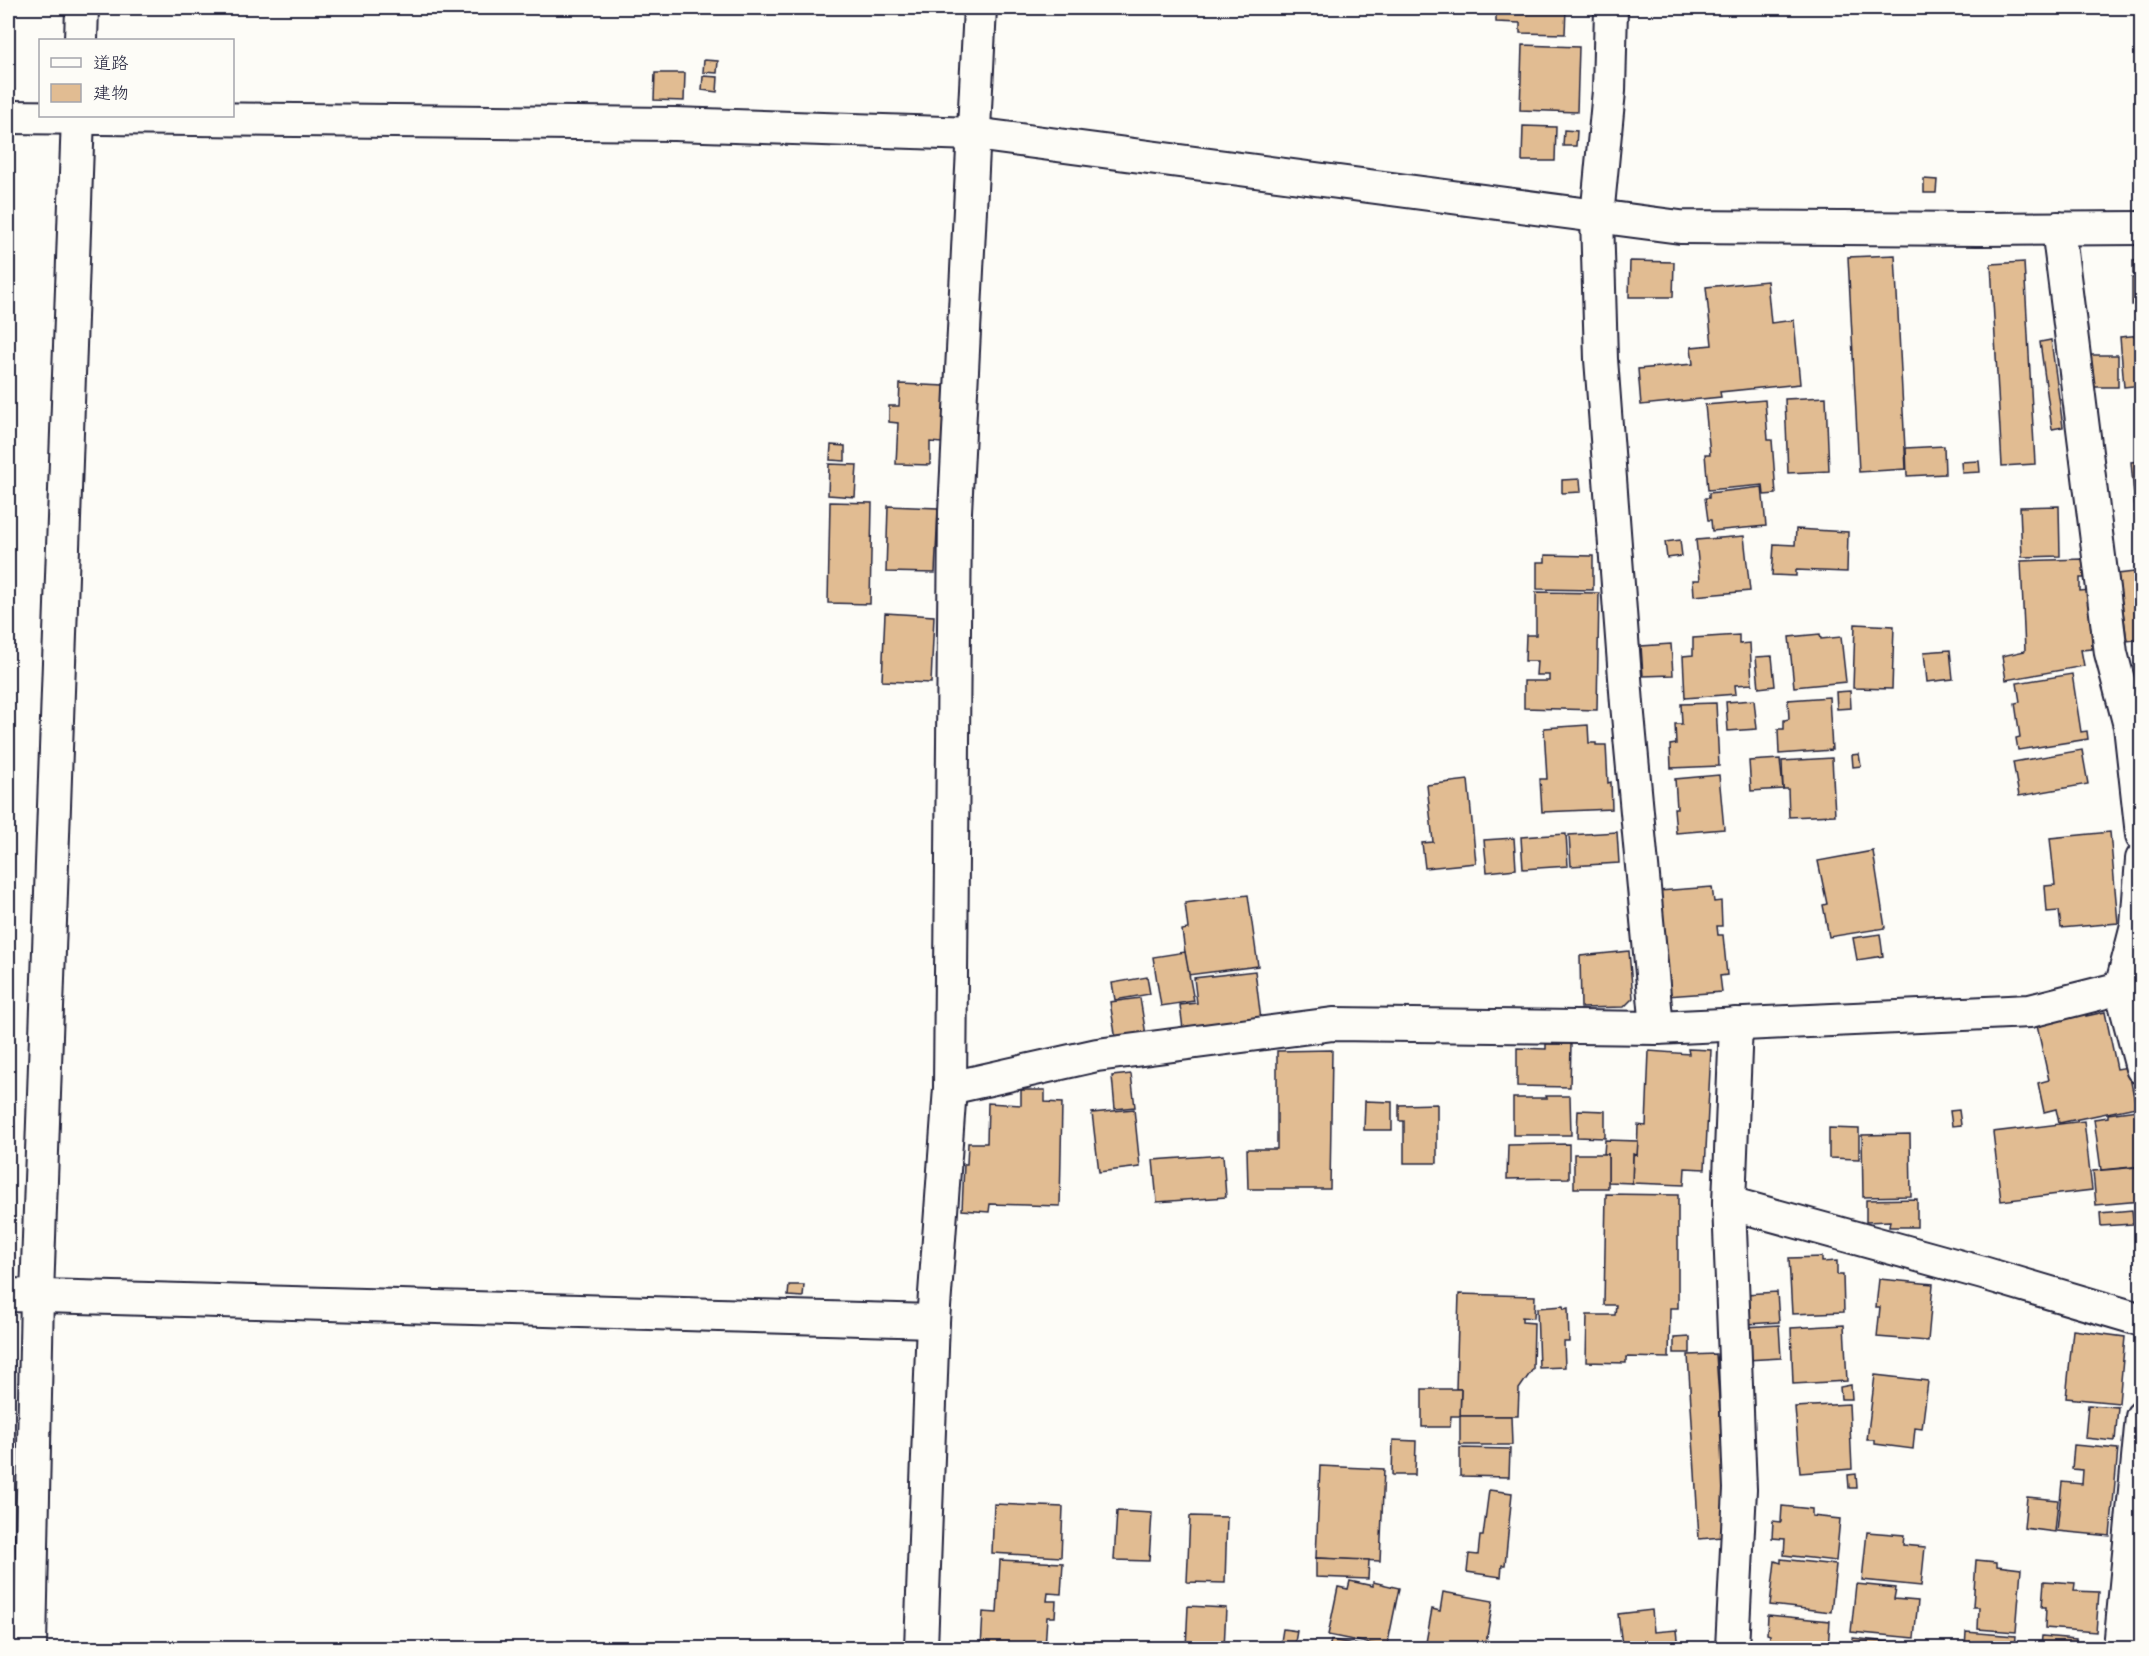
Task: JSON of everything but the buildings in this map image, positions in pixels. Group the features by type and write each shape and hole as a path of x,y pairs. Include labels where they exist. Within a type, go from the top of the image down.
{"street":[{"path":"81,39 82,8"},
{"path":"921,1648 933,1321 950,1088 955,512 980,8"},
{"path":"1611,8 1609,91 1597,217 1601,359 1627,704 1657,1028"},
{"path":"8,117 674,124 974,134 1680,227 2142,228"},
{"path":"30,1648 22,1295 78,117"},
{"path":"2058,228 2111,653 2130,726 2142,834"},
{"path":"2142,859 2138,926 2121,988 2142,1068"},
{"path":"950,1088 1097,1055 1334,1024 1657,1028 2030,1011 2121,988"},
{"path":"1732,1648 1740,1489 1729,1203 1736,1024"},
{"path":"1729,1203 2142,1320"},
{"path":"22,1295 933,1321"},
{"path":"2120,1648 2142,1417"}]}
